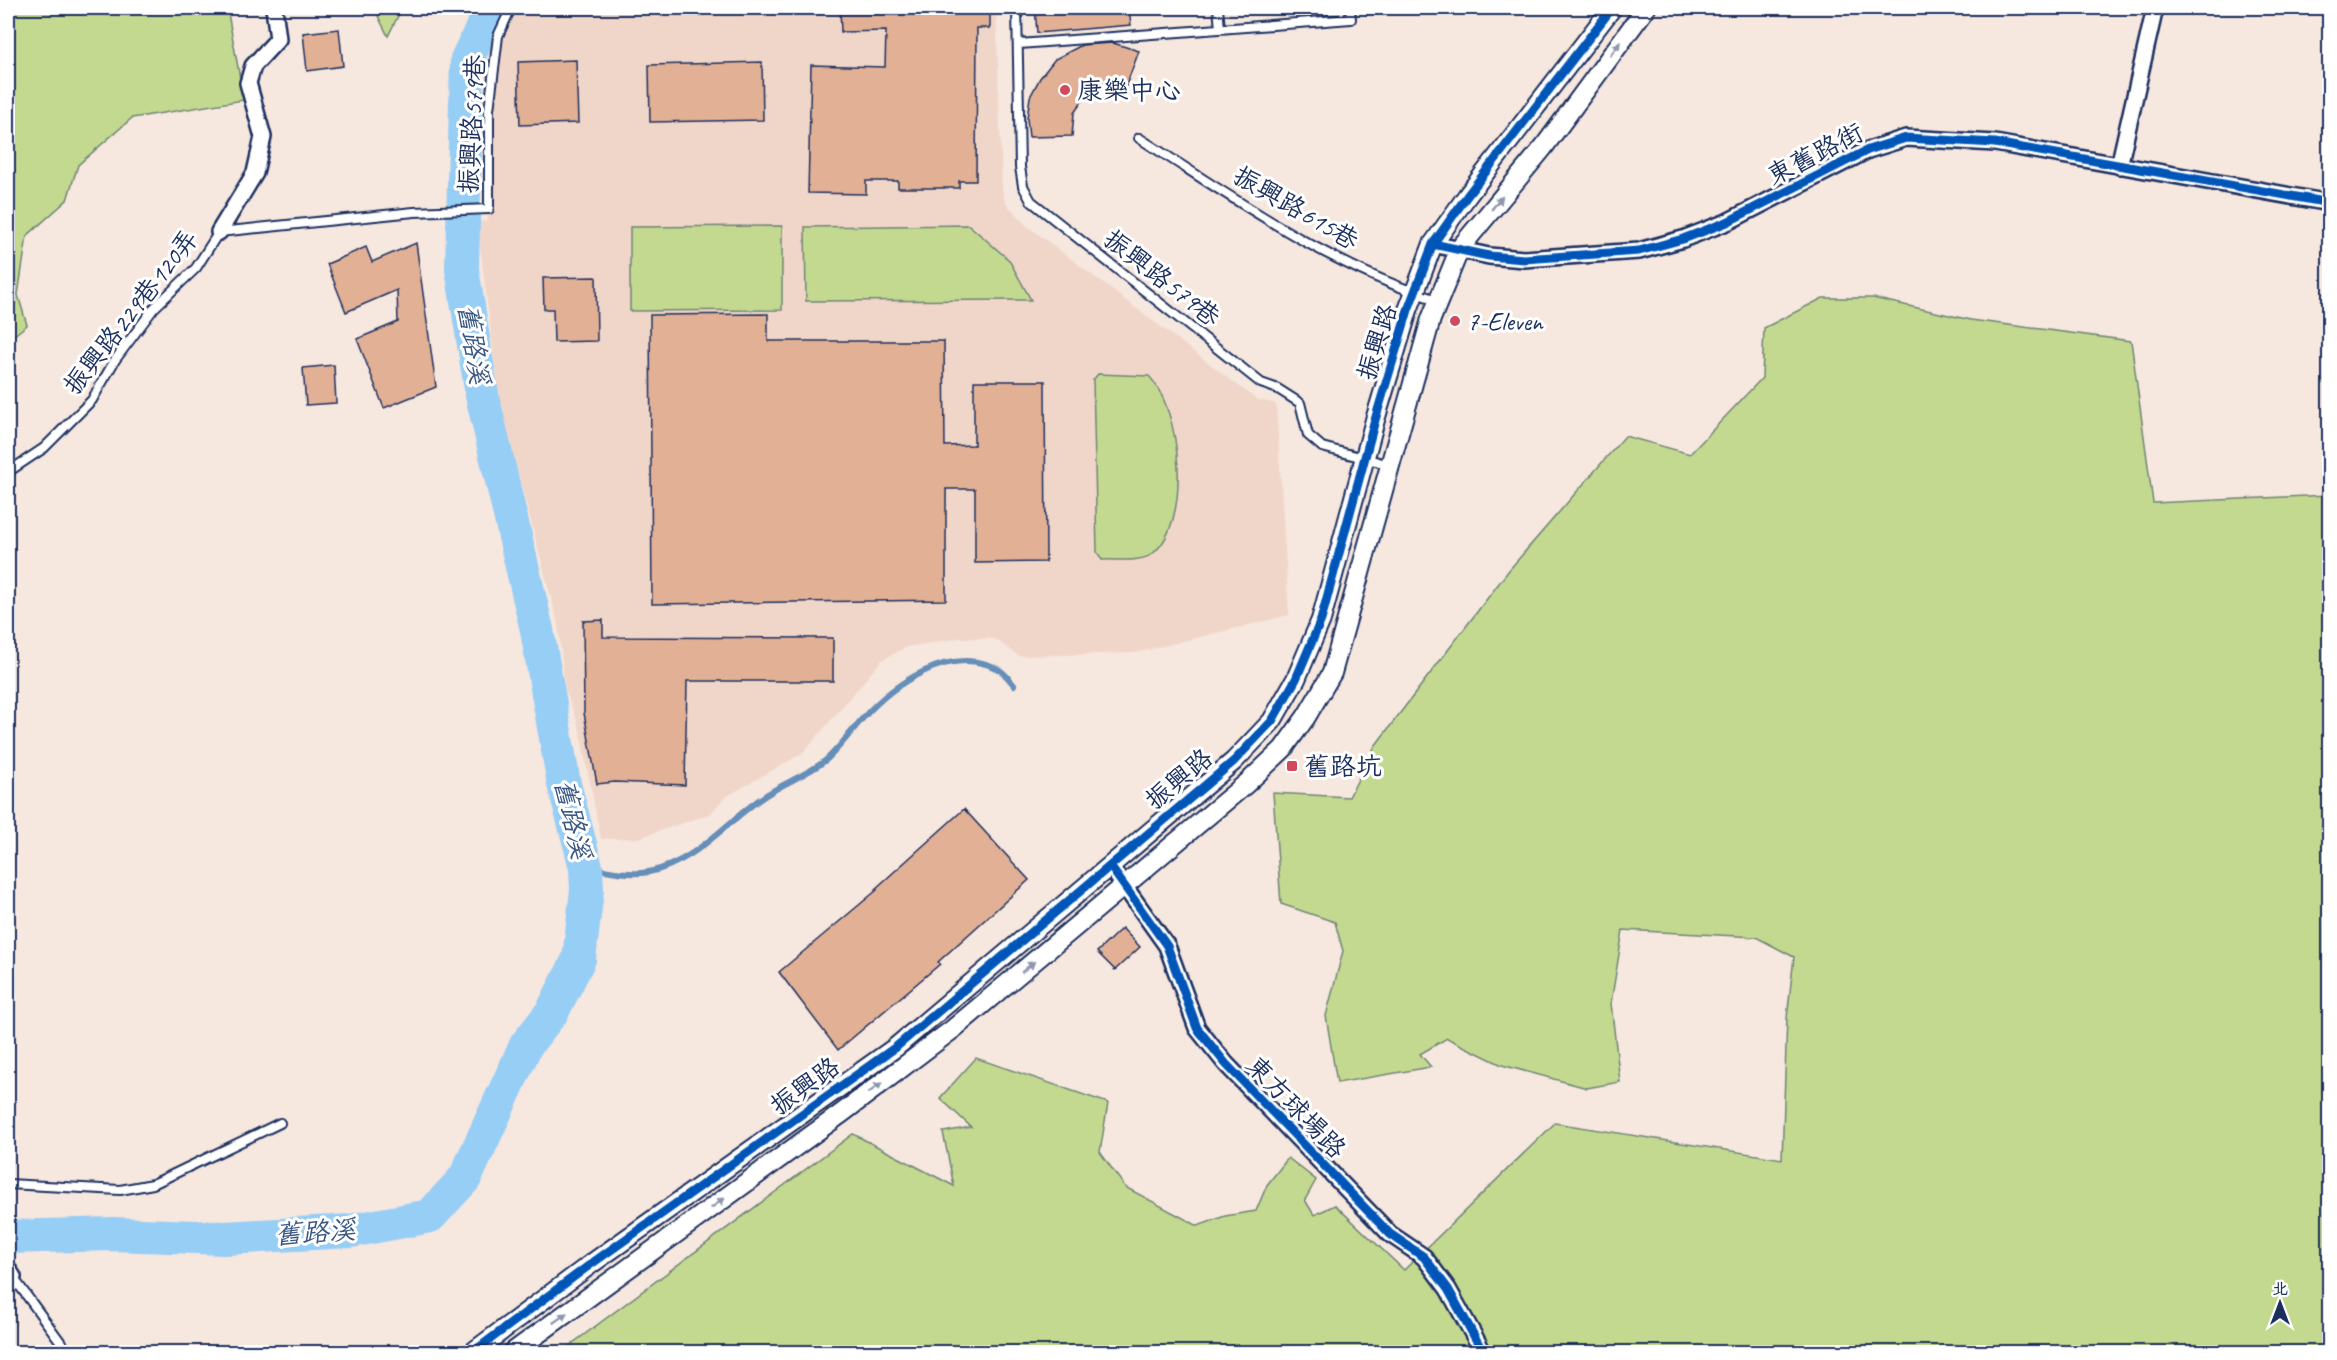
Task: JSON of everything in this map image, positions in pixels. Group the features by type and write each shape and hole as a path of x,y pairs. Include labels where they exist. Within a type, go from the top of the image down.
{"street":[{"path":"219,232 255,173 263,137 248,83 253,66 278,39 274,8"},
{"name":"振興路","path":"473,1353 591,1264 896,1047 1234,761 1272,721 1296,679 1321,620 1364,458 1415,293 1433,244 1611,8"},
{"name":"振興路","path":"513,1353 843,1113 953,1029 1247,783 1283,749 1306,717 1332,673 1439,301 1460,248 1543,148 1646,8"},
{"path":"2119,166 2155,8"},
{"name":"東舊路街","path":"1433,244 1489,256 1524,259 1639,251 1683,239 1727,222 1868,150 1906,138 1995,143 2330,202"},
{"name":"東方球場路","path":"1110,866 1167,946 1197,1028 1233,1072 1390,1234 1425,1257 1448,1289 1483,1353"}],"lane":[{"name":"振興路579巷","path":"489,209 489,110 495,55 498,36 511,8"},
{"name":"振興路579巷","path":"1017,8 1020,167 1023,186 1031,201 1261,383 1278,389 1300,403 1308,435 1322,447 1391,465"},
{"path":"1218,8 1220,28"},
{"path":"1019,44 1351,19 1350,8"},
{"name":"振興路615巷","path":"1139,138 1299,239 1415,293 1439,301"},
{"name":"振興路229巷120弄","path":"8,472 44,448 92,400 121,351 154,308 196,268 219,232 414,212 489,209"},
{"path":"8,1184 120,1190 153,1184 280,1123"},
{"path":"10,1273 68,1353"}],"shaded area":[{"path":"515,8 996,8 1002,188 1005,202 1026,225 1256,399 1276,404 1289,615 1135,653 1019,656 995,639 959,638 907,647 882,660 804,752 724,798 710,814 638,838 601,839 579,727 565,689 558,624 500,405 477,222 488,221 483,113 486,71"}],"green space":[{"path":"8,8 227,8 244,100 132,118 78,165 67,200 27,236 18,295 27,325 8,340"},
{"path":"374,8 402,8 388,36"},
{"path":"969,225 1009,260 1031,300 806,301 805,227"},
{"path":"782,226 782,310 630,311 630,227"},
{"path":"1823,298 1873,298 1971,320 2131,341 2153,503 2329,495 2329,1352 561,1352 853,1134 954,1186 943,1132 971,1127 940,1098 976,1058 1108,1103 1100,1152 1125,1187 1198,1226 1225,1216 1256,1211 1267,1185 1288,1158 1316,1180 1305,1200 1314,1215 1335,1205 1404,1270 1555,1123 1782,1159 1787,1018 1794,957 1756,937 1623,930 1611,1003 1620,1082 1587,1088 1502,1065 1447,1038 1420,1054 1431,1067 1337,1083 1326,1016 1343,951 1335,922 1281,904 1273,793 1349,797 1375,746 1509,570 1625,436 1690,454 1762,378 1764,328"},
{"path":"1098,374 1149,376 1160,392 1169,413 1175,439 1178,493 1173,518 1165,539 1152,554 1141,559 1102,560 1097,552 1093,380"}],"building":[{"path":"840,8 990,8 990,28 977,28 976,181 959,181 959,188 898,188 898,181 866,181 866,194 808,193 811,65 885,67 886,31 841,32"},
{"path":"1035,8 1129,8 1131,25 1037,33"},
{"path":"339,29 343,66 307,71 303,33"},
{"name":"康樂中心","path":"1113,43 1139,51 1124,91 1103,87 1085,97 1074,113 1072,136 1029,137 1027,118 1030,97 1040,78 1055,59 1082,45"},
{"path":"576,60 578,123 520,125 518,62"},
{"path":"762,62 763,120 650,122 649,65"},
{"path":"416,243 436,387 384,408 357,339 398,322 397,290 346,312 327,264 366,247 372,262"},
{"path":"596,277 597,341 554,342 553,309 544,309 543,278"},
{"path":"768,314 768,341 944,341 945,446 974,445 974,381 1045,381 1046,562 975,563 975,489 946,489 946,600 652,604 650,315"},
{"path":"334,365 336,403 306,405 303,368"},
{"path":"603,620 603,637 833,638 833,681 687,681 685,785 615,782 597,784 584,713 583,621"},
{"path":"964,809 1029,880 938,962 940,964 838,1050 779,972 877,890 875,889"},
{"path":"1122,928 1140,947 1115,970 1097,952"}],"waterway":[{"name":"舊路溪","path":"8,1237 113,1234 225,1238 350,1231 430,1216 465,1178 526,1045 552,1012 579,959 587,890 586,867 564,784 537,630 482,395 462,269 467,59 492,8"},
{"path":"586,867 641,873 666,867 681,860 710,840 763,797 826,760 875,706 906,681 924,672 961,661 980,663 1000,670 1014,685"}],"cycle path":[{"path":"473,1352 591,1264 896,1047 1234,761 1272,721 1296,679 1321,620 1375,420 1408,310 1433,244 1467,196 1612,8"},
{"path":"1433,244 1489,256 1524,259 1639,251 1683,239 1727,222 1868,150 1906,138 1995,143 2330,203"},
{"path":"1110,866 1167,946 1197,1028 1226,1064 1390,1234 1424,1257 1448,1289 1483,1352"}],"place":[{"name":"康樂中心","path":"1065,90"},
{"name":"7-Eleven","path":"1455,321"},
{"name":"舊路坑","path":"1292,766"}]}
